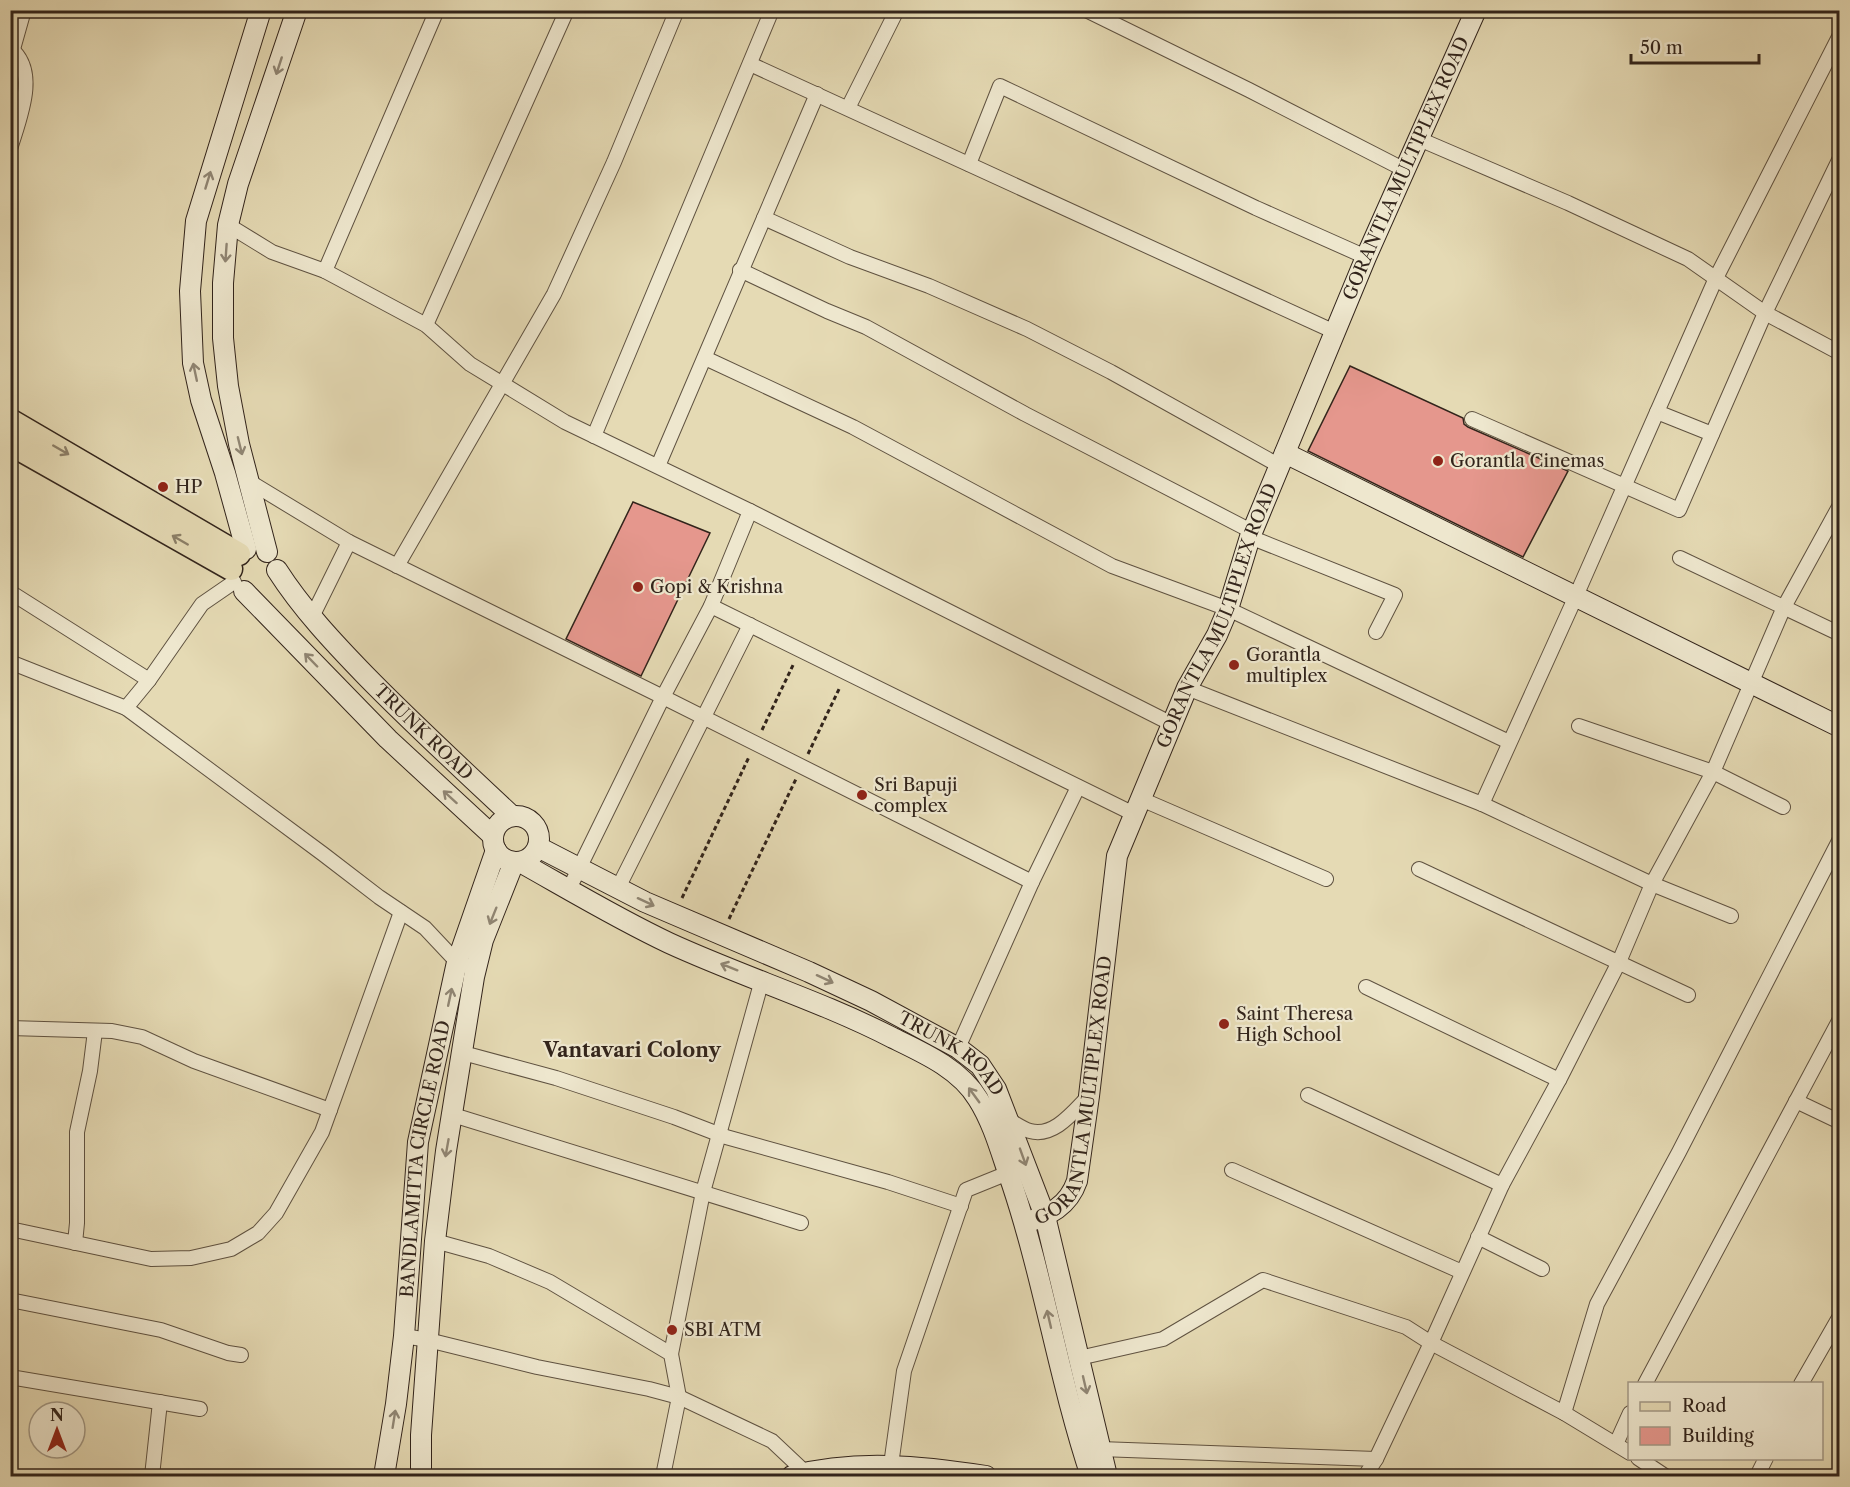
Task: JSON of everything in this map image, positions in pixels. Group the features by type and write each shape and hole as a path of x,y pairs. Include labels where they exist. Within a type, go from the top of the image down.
{"main road":[{"path":"261,10 196,221 190,291 193,363 239,569 253,593 262,592 270,587 277,570"},
{"name":"TRUNK ROAD","path":"297,10 238,184 228,225 224,283 223,338 228,386 239,444 267,552 274,560 277,570 337,646 409,720 512,816"},
{"name":"GORANTLA MULTIPLEX ROAD","path":"1025,1223 1045,1216 1063,1205 1074,1189 1089,1096 1117,856 1187,688 1228,609 1251,534 1366,257 1476,10"},
{"path":"10,420 239,569 388,739 494,843 500,856 517,862 531,856 538,847 539,835 534,824 524,817 512,816 503,819 496,827 494,843"},
{"path":"10,444 239,569"},
{"path":"1283,460 1576,596 1839,728"},
{"path":"239,569 253,548 267,552"},
{"name":"BANDLAMITTA CIRCLE ROAD","path":"384,1476 404,1336 418,1142 466,966 494,843"},
{"name":"TRUNK ROAD","path":"538,847 645,902 861,996 958,1048 980,1065 996,1089 1045,1216 1107,1476"},
{"path":"421,1476 421,1435 435,1241 463,1053 466,966 483,940 517,862"},
{"name":"TRUNK ROAD","path":"517,862 569,889 610,914 670,943 863,1023 914,1048 963,1080 978,1098 990,1123 1025,1223 1067,1395 1091,1476"},
{"path":"802,1475 891,1465 933,1468 986,1476"}],"street":[{"path":"10,149 24,106 26,86 24,66 12,48 24,10"},
{"path":"325,271 437,10"},
{"path":"426,325 567,10"},
{"path":"397,566 554,294 614,162 677,10"},
{"path":"594,436 772,10"},
{"path":"848,108 897,10"},
{"path":"1086,10 1405,170"},
{"path":"1482,804 1716,278 1839,35"},
{"path":"750,64 1335,332"},
{"path":"969,164 1000,86 1366,257"},
{"path":"658,466 817,94"},
{"path":"1419,139 1568,203 1688,259 1765,313 1839,353"},
{"path":"1472,419 1679,510 1765,313 1839,158"},
{"path":"764,218 850,257 928,286 1027,329 1283,460"},
{"path":"228,225 272,252 325,271 426,325 470,364 565,422 750,511 1172,724"},
{"path":"740,270 866,327 1251,534 1395,595 1377,632"},
{"path":"705,358 853,427 1112,567 1228,609 1509,742"},
{"path":"1657,412 1712,434"},
{"path":"250,482 349,542 1032,882"},
{"path":"1365,1476 1376,1459 1431,1343 1502,1185 1619,962 1652,884 1713,772 1784,607 1839,505"},
{"path":"569,889 663,697 711,606 750,511"},
{"path":"312,617 349,542"},
{"path":"1680,558 1839,634"},
{"path":"126,708 202,604 239,569"},
{"path":"10,592 148,680"},
{"path":"711,606 1078,787 1326,879"},
{"path":"621,880 750,626"},
{"path":"10,663 126,708 425,928 466,966"},
{"path":"1187,688 1482,804 1652,884 1731,916"},
{"path":"1579,726 1713,772 1783,807"},
{"path":"958,1048 1032,882 1078,787"},
{"path":"1564,1413 1597,1304 1684,1142 1839,839"},
{"path":"1419,868 1688,995"},
{"path":"10,1229 151,1258 191,1258 231,1249 258,1233 276,1213 322,1132 401,912"},
{"path":"663,1476 679,1397 670,1354 703,1192 762,980"},
{"path":"1366,987 1559,1080"},
{"path":"1646,1382 1839,1019"},
{"path":"10,1028 112,1031 142,1037 194,1061 330,1110"},
{"path":"75,1243 77,1132 90,1071 95,1031"},
{"path":"463,1053 556,1078 674,1117 718,1135 888,1182 961,1206"},
{"path":"1308,1095 1502,1185"},
{"path":"1009,1120 1032,1132 1048,1131 1058,1125 1089,1096"},
{"path":"1796,1101 1839,1122"},
{"path":"453,1115 801,1223"},
{"path":"1232,1170 1462,1272"},
{"path":"891,1465 904,1371 966,1190 1008,1173"},
{"path":"1478,1237 1542,1269"},
{"path":"435,1241 489,1256 550,1282 670,1354"},
{"path":"1079,1358 1163,1340 1263,1280 1406,1327 1431,1343 1564,1413 1628,1452"},
{"path":"10,1300 161,1330 228,1353 241,1355"},
{"path":"1802,1382 1839,1316"},
{"path":"404,1336 679,1397 772,1441 802,1475"},
{"path":"10,1377 200,1409"},
{"path":"152,1476 160,1402"},
{"path":"1616,1444 1628,1415"},
{"path":"1100,1449 1376,1459"},
{"path":"1641,1460 1665,1476"},
{"path":"1757,1476 1765,1460"}],"path":[{"path":"677,907 800,650"},
{"path":"806,758 847,673"},
{"path":"724,929 801,769"}],"building":[{"name":"Gorantla Cinemas","path":"1350,366 1463,418 1464,424 1468,427 1568,471 1523,557 1308,451"},
{"name":"Gopi & Krishna","path":"633,502 710,533 641,676 566,639"}],"place":[{"name":"Gorantla Cinemas","path":"1438,461"},
{"name":"HP","path":"163,487"},
{"name":"Gopi & Krishna","path":"638,587"},
{"name":"Gorantla multiplex","path":"1234,665"},
{"name":"Sri Bapuji complex","path":"862,795"},
{"name":"Saint Theresa High School","path":"1224,1024"},
{"name":"SBI ATM","path":"672,1330"}],"district":[{"name":"Vantavari Colony","path":"632,1050"}]}
